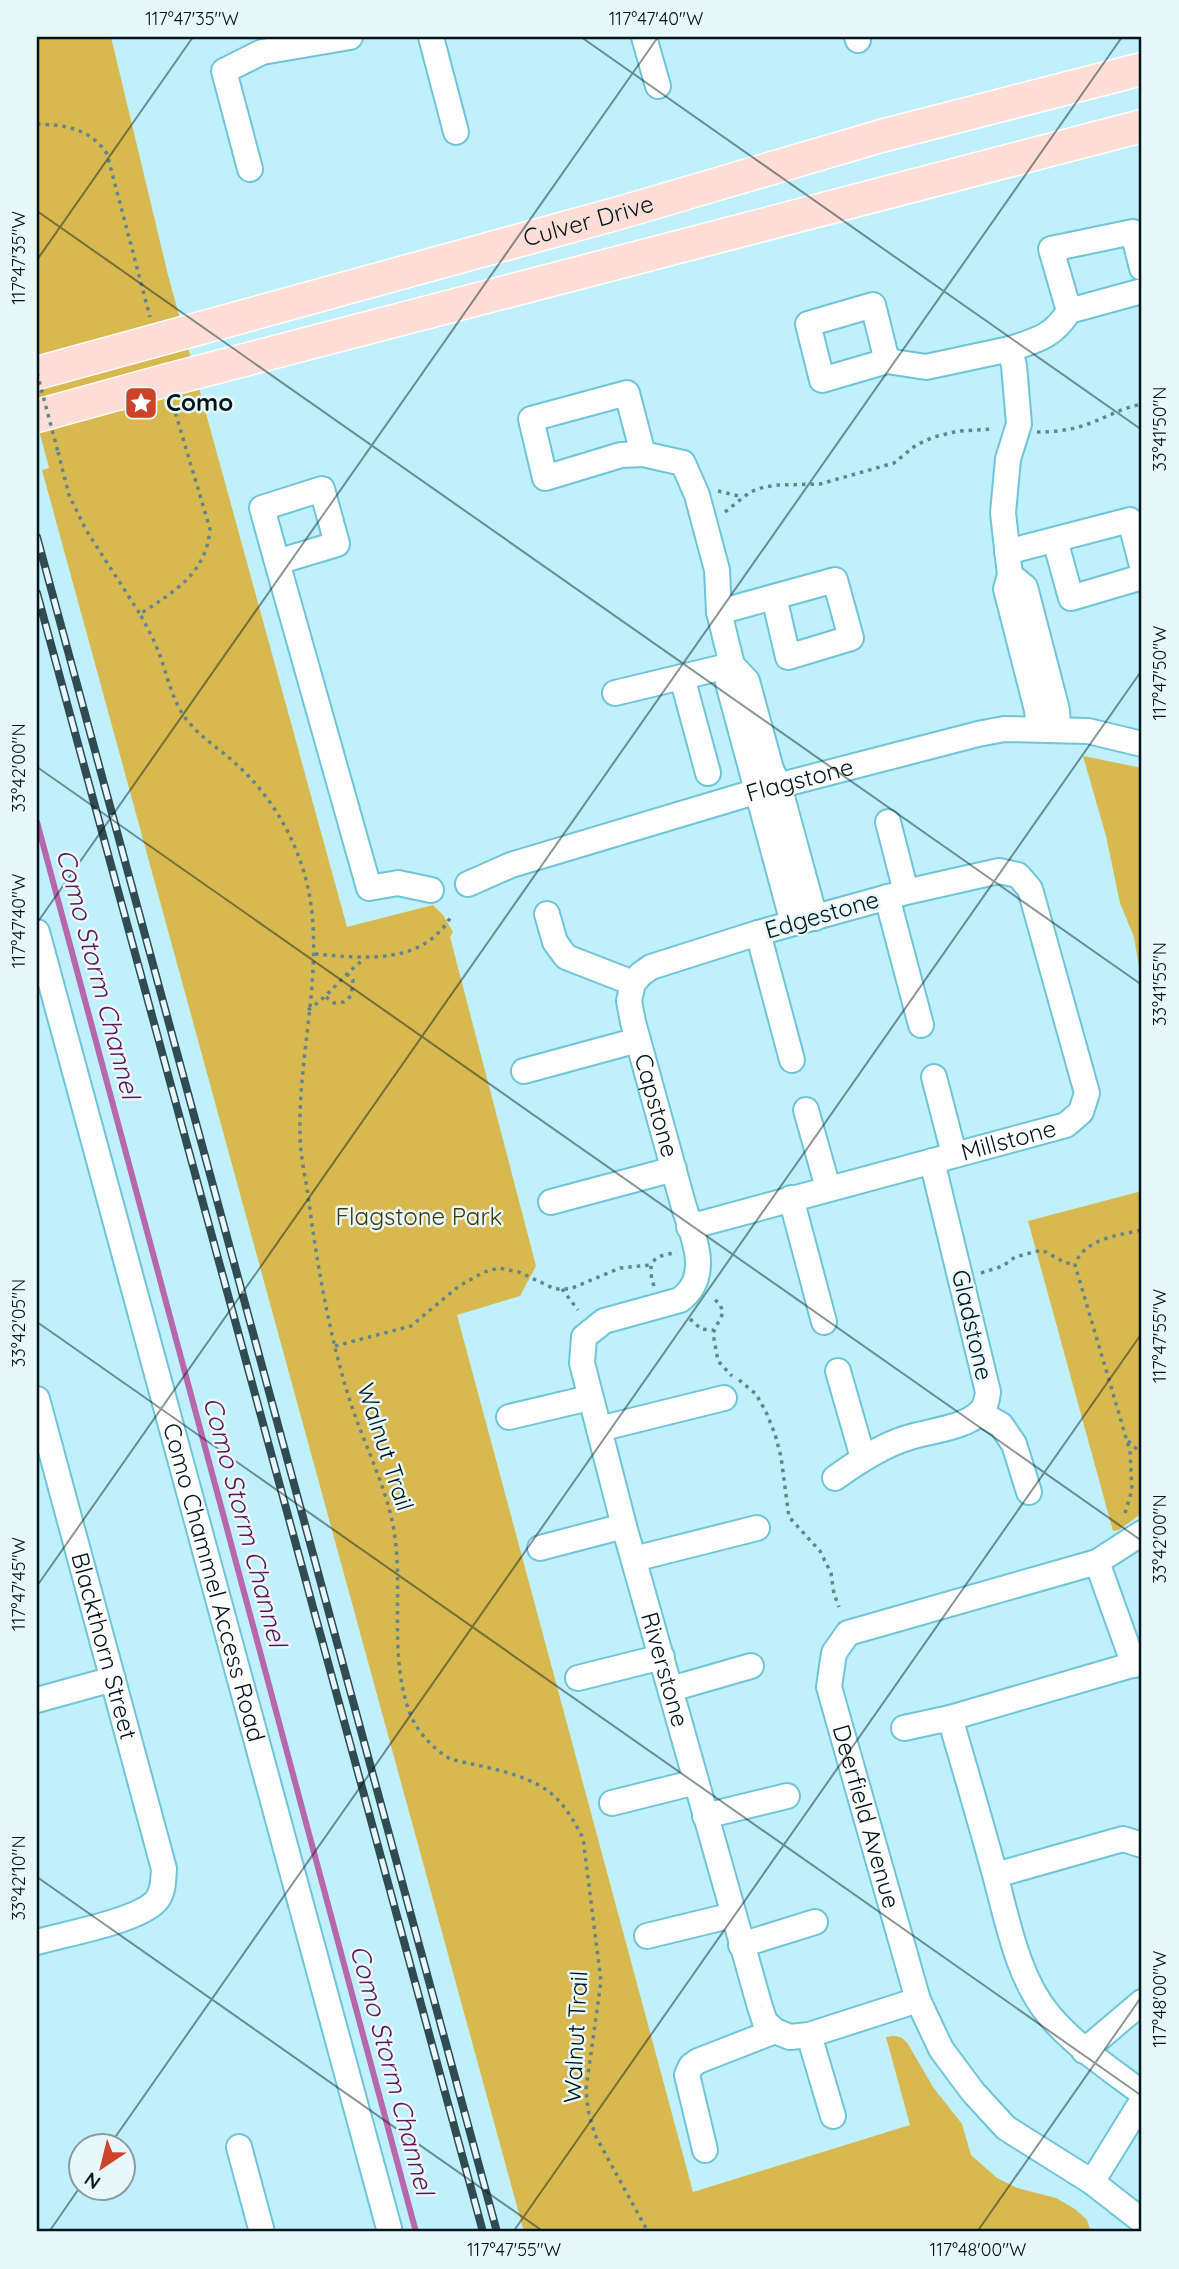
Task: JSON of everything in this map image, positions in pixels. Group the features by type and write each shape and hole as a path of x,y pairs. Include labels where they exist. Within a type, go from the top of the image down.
{"main road":[{"name":"Culver Drive","path":"37,373 619,213 881,136 1142,69"},
{"name":"Culver Drive","path":"37,416 1142,126"}],"street":[{"path":"250,169 224,71 261,52 350,37"},
{"path":"431,37 456,132"},
{"path":"644,37 658,86"},
{"path":"1069,311 1051,249 1133,232 1142,268"},
{"path":"887,361 926,367 1010,349 1049,333 1059,326 1069,311 1142,291"},
{"path":"1010,349 1019,424 1008,459 1004,500 1008,564 1026,587 1057,710 1049,729"},
{"path":"643,454 626,394 531,419 545,478 621,455 643,454 683,463 697,495 717,570 719,612 732,665 747,681 771,769 769,789 804,920"},
{"path":"1008,564 1055,540 1130,520 1142,566"},
{"path":"1055,540 1071,598 1142,577"},
{"path":"277,562 369,888 398,883 430,890"},
{"path":"719,612 774,597"},
{"path":"615,693 732,665"},
{"path":"682,677 708,773"},
{"name":"Flagstone","path":"468,884 511,865 769,789 978,734 1003,729 1088,731 1142,744"},
{"path":"888,822 896,895 921,1025"},
{"name":"Edgestone","path":"633,983 651,967 804,920 999,871 1018,875"},
{"name":"Millstone","path":"689,1227 1066,1125 1081,1112 1087,1093 1030,889 1018,875"},
{"path":"547,914 555,942 566,957 633,983"},
{"name":"Como Chammel Access Road","path":"37,932 390,2232"},
{"path":"758,933 792,1060"},
{"name":"Capstone","path":"633,983 629,1001 638,1041 689,1227"},
{"path":"524,1071 638,1041"},
{"name":"Gladstone","path":"835,1478 863,1458 905,1438 968,1421 980,1413 986,1404 988,1392 943,1157 934,1077"},
{"path":"806,1110 828,1188"},
{"path":"551,1202 674,1169"},
{"path":"791,1198 824,1322"},
{"name":"Riverstone","path":"689,1227 698,1271 690,1292 680,1300 604,1321 584,1337 582,1363 589,1398 741,1945 765,2022 775,2031"},
{"path":"838,1371 863,1458"},
{"path":"509,1417 589,1398"},
{"path":"598,1429 724,1398"},
{"name":"Blackthorn Street","path":"37,1399 44,1453 113,1679 164,1869 160,1894 155,1902 136,1914 37,1942"},
{"path":"980,1413 1001,1425 1014,1444 1029,1492"},
{"path":"540,1548 624,1526"},
{"path":"635,1559 757,1528"},
{"name":"Deerfield Avenue","path":"1140,2223 1091,2182 1006,2128 973,2092 941,2049 918,2000 829,1687 834,1653 848,1633 1097,1562 1142,1533"},
{"path":"904,1728 950,1718 1138,1664 1097,1562"},
{"path":"578,1678 662,1657"},
{"path":"671,1689 751,1666"},
{"path":"37,1700 113,1679"},
{"path":"950,1718 996,1875 1011,1937 1026,1976 1047,2014 1084,2051 1142,2093"},
{"path":"612,1803 696,1782"},
{"path":"705,1816 787,1796"},
{"path":"996,1875 1123,1839 1142,1845"},
{"path":"647,1936 733,1916"},
{"path":"741,1945 815,1922"},
{"path":"705,2150 687,2075 691,2066 698,2061 775,2031 790,2037 809,2035 918,2000"},
{"path":"1084,2051 1142,2002"},
{"path":"809,2035 833,2116"},
{"path":"1091,2182 1142,2101"},
{"path":"239,2147 262,2232"}],"path":[{"path":"37,124 73,127 84,131 99,142 107,153 156,340"},
{"name":"Walnut Trail","path":"37,373 69,495 86,530 141,614 182,713 192,727 254,781 287,830 302,863 313,914 315,954 308,1010 300,1135 312,1230 335,1346 351,1403 392,1522 398,1554 401,1686 409,1712 431,1745 450,1759 534,1784 557,1799 583,1838 601,1980 586,2089 588,2110 595,2135 648,2232"},
{"path":"141,614 185,582 199,566 208,546 209,529 180,424 164,381"},
{"path":"1035,432 1079,426 1117,410 1142,404"},
{"path":"721,515 743,497 764,487 820,484 894,463 916,445 958,431 1003,429"},
{"path":"715,490 743,497"},
{"path":"315,954 365,959 389,956 427,942 450,918"},
{"path":"308,1010 326,997 346,974 365,959"},
{"path":"326,997 334,1003 344,1002 351,996 352,981 346,974"},
{"path":"1125,1513 1132,1490 1130,1451 1075,1265 1078,1256 1102,1239 1142,1230"},
{"path":"978,1274 1003,1266 1015,1257 1042,1250 1075,1265"},
{"path":"662,1306 652,1281 653,1261 662,1254 696,1251"},
{"path":"335,1346 411,1326 459,1286 473,1277 499,1268 519,1272 542,1284 562,1289 583,1285 603,1273 620,1268 652,1265"},
{"path":"562,1289 578,1311"},
{"path":"715,1300 720,1304 723,1313 714,1330 718,1361 728,1374 756,1394 766,1412 781,1457 789,1517 820,1551 831,1573 839,1606"},
{"path":"690,1317 701,1329 714,1330"},
{"path":"1126,1440 1142,1454"}],"green space":[{"name":"Flagstone Park","path":"37,37 111,37 168,275 347,927 433,905 453,932 450,937 536,1266 520,1296 457,1315 693,2192 910,2125 886,2037 896,2036 908,2044 933,2087 962,2124 971,2155 997,2178 1017,2188 1056,2198 1075,2209 1087,2220 1091,2232 524,2232 42,470 49,468 37,422"},
{"path":"1083,756 1142,768 1142,985 1134,937 1120,903 1106,836"},
{"path":"1142,1191 1142,1513 1119,1530 1113,1531 1028,1221"}],"waterway":[{"name":"Como Storm Channel","path":"37,822 416,2232"}],"railway":[{"path":"37,537 497,2232"},
{"path":"37,593 483,2232"}],"place":[{"name":"Como","path":"141,403"}]}
